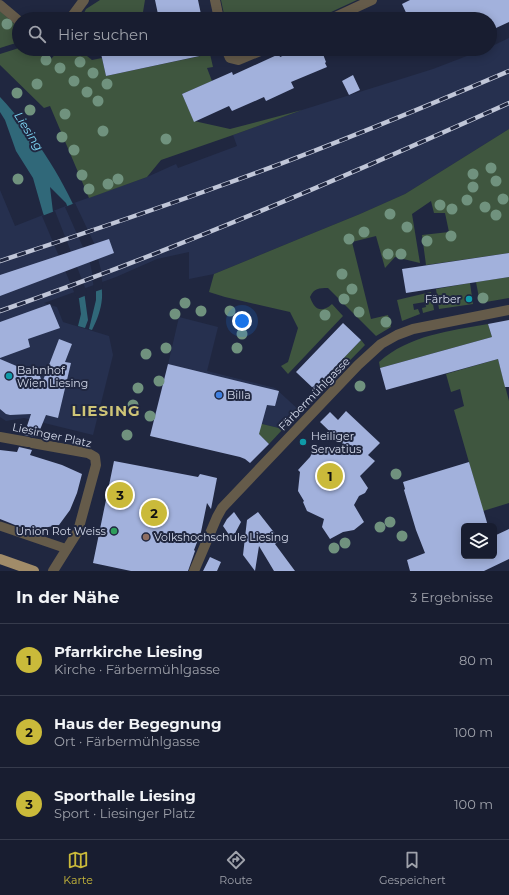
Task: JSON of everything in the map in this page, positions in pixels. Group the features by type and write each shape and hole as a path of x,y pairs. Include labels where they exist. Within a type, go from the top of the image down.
{"main road":[{"path":"0,560 34,571"}],"street":[{"path":"75,12 84,0"},
{"path":"215,0 218,12"},
{"path":"346,12 372,0"},
{"path":"0,5 12,16"},
{"path":"229,56 230,58 238,60 248,56"},
{"name":"Färbermühlgasse","path":"194,571 216,517 222,508 358,364 377,347 397,335 413,329 509,310"},
{"name":"Liesinger Platz","path":"0,437 88,453 95,457 96,465 78,532 68,550 53,571"}],"lane":[{"path":"0,526 68,550"}],"shaded area":[{"path":"509,38 509,129 405,194 214,274 189,279 189,252 157,259 116,277 44,303 57,307 63,322 109,336 113,355 93,435 24,418 6,421 0,417 0,190 15,226 147,177 176,164 178,168 237,146 233,135 302,110 433,69 467,56 497,56 497,44"},
{"path":"0,97 13,111 35,140 64,185 96,257 101,277 102,298 101,307 92,330 89,329 96,300 94,271 66,203 50,187 53,212 84,291 88,320 85,328 78,326 81,314 79,299 43,213 33,178 16,151 5,120 0,112"},
{"path":"179,317 218,327 207,371 275,388 300,411 283,429 160,399"}],"green space":[{"path":"100,0 145,0 143,12 84,12 86,9"},
{"path":"221,0 357,0 331,12 224,12"},
{"path":"0,11 12,22 12,44 0,48"},
{"path":"12,50 12,56 47,56 51,59 54,56 87,56 92,60 102,58 106,76 201,56 210,56 213,67 207,68 212,81 182,94 194,121 230,129 302,110 161,160 147,177 89,198 50,106 44,108 0,65 0,54"},
{"path":"509,129 509,253 426,265 422,235 449,232 445,213 434,213 431,201 412,214 420,263 395,257 385,268 376,236 352,242 371,319 388,315 391,327 376,336 328,288 317,289 310,297 314,305 318,309 324,309 332,304 343,316 288,374 281,366 288,362 298,328 290,312 209,292 214,274 405,194"},
{"path":"509,277 509,298 480,303 476,282"},
{"path":"470,283 473,304 439,309 436,289"},
{"path":"431,292 434,310 423,313 422,308 426,307 425,302 413,304 414,310 418,309 420,314 402,321 397,300"},
{"path":"488,324 492,337 380,368 379,362 403,346 417,340 445,332"},
{"path":"361,340 365,345 318,393 314,389"},
{"path":"498,359 509,401 509,503 483,511 454,410 464,406 460,389 451,392 446,374"},
{"path":"160,399 283,429 269,444 262,437"}],"pier":[{"path":"75,203 94,243 101,270 103,289 94,292 90,263 65,207"},
{"path":"55,211 86,290 87,295 77,299 42,216"}],"building":[{"path":"155,0 198,0 201,12 158,12"},
{"path":"410,0 509,0 509,22 497,28 497,12 406,12 402,4"},
{"path":"102,56 200,56 106,76"},
{"path":"275,56 324,56 327,67 291,82 294,88 266,101 264,97 232,111 229,106 194,122 182,94 232,72 233,75"},
{"path":"353,75 360,90 349,95 342,81"},
{"path":"109,239 114,253 0,296 0,275"},
{"path":"509,253 509,277 406,293 402,269"},
{"path":"50,304 60,328 28,339 30,347 0,358 0,322"},
{"path":"509,320 509,387 505,387 498,359 386,390 380,368 492,337 488,324"},
{"path":"343,323 361,340 314,389 296,372"},
{"path":"59,339 72,344 65,362 71,363 58,418 46,415 37,437 24,435 31,414 10,415 6,414 0,409 0,359 40,376 42,383"},
{"path":"168,364 279,391 275,406 267,405 259,434 269,444 250,463 240,457 150,436"},
{"path":"346,411 380,443 368,455 375,461 360,476 368,488 365,493 359,496 354,505 364,522 354,530 343,532 330,539 322,527 324,519 307,511 303,502 304,501 298,491 300,472 298,470 310,457 313,451 318,453 346,447 320,422 330,412 338,420"},
{"path":"19,447 32,450 30,455 62,465 82,474 77,493 70,510 59,525 43,528 20,527 0,519 0,450 17,452"},
{"path":"114,461 198,477 200,474 217,478 211,509 207,503 201,532 188,571 131,571 93,563"},
{"path":"469,462 487,523 461,523 461,559 497,559 497,535 509,529 509,559 484,571 410,571 407,560 425,553 416,530 403,482"},
{"path":"234,512 241,522 232,539 223,526"},
{"path":"258,512 280,540 275,544 295,571 274,571 259,546 255,571 243,555 247,520"},
{"path":"210,557 221,562 217,571 203,571"}],"railway":[{"path":"0,261 136,216 254,174 437,102 509,71"},
{"path":"0,311 129,264 257,213 509,103"}],"place":[{"name":"Färber","path":"469,299"},
{"name":"Bahnhof Wien Liesing","path":"9,376"},
{"name":"Billa","path":"219,395"},
{"name":"Heiliger Servatius","path":"303,442"},
{"name":"Pfarrkirche Liesing","path":"330,476"},
{"name":"Sporthalle Liesing","path":"120,495"},
{"name":"Haus der Begegnung","path":"154,513"},
{"name":"Union Rot Weiss","path":"114,531"},
{"name":"Volkshochschule Liesing","path":"146,537"}],"district":[{"name":"LIESING","path":"106,410"}],"water label":[{"name":"Liesing","path":"29,131"}]}
